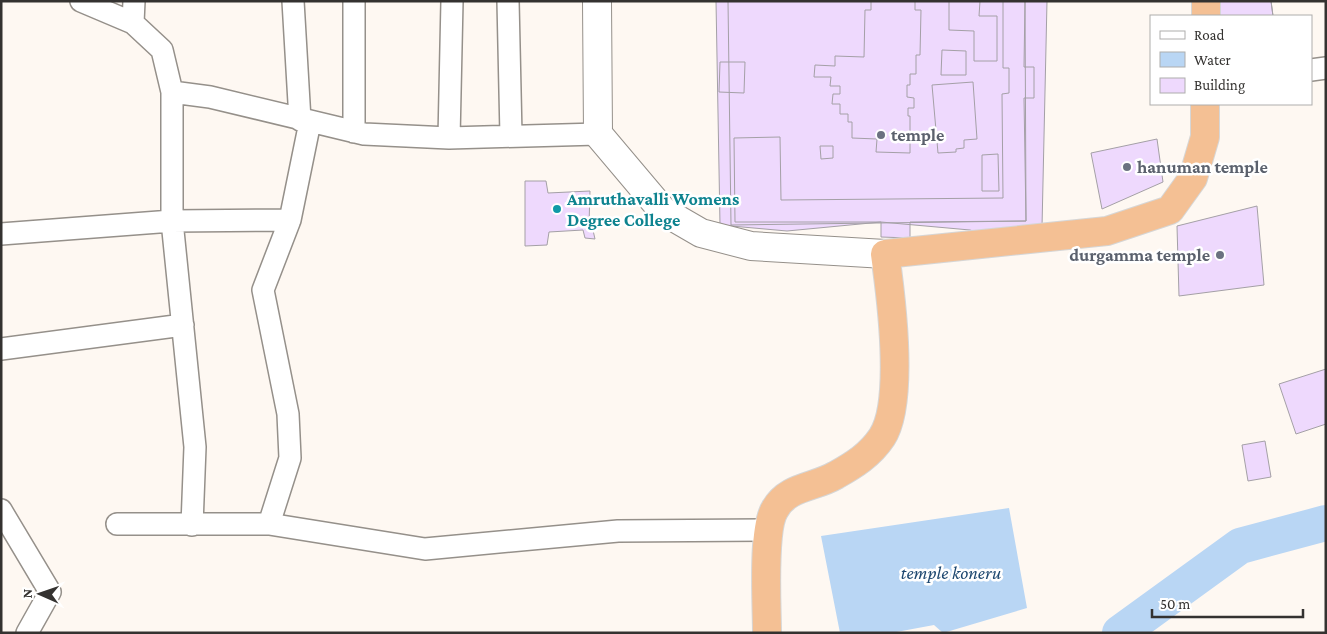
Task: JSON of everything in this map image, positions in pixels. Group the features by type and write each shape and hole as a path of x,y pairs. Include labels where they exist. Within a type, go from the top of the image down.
{"highway":[{"path":"1206,1 1206,15"},
{"path":"767,633 768,530 773,510 784,495 829,480 862,460 883,436 894,402 893,307 885,254 1107,231 1170,210 1193,178 1205,137 1206,105"}],"street":[{"path":"81,1 133,24 162,50 172,92 172,221 195,447 192,525"},
{"path":"133,24 134,1"},
{"path":"269,524 290,458 288,414 263,290 290,220 305,121 292,1"},
{"path":"354,1 354,132"},
{"path":"449,138 452,1"},
{"path":"508,1 510,136"},
{"path":"597,1 598,134 663,211 702,233 751,246 885,254"},
{"path":"1312,70 1326,68"},
{"path":"172,92 210,97 354,132 449,138 598,134"},
{"path":"1,234 172,221 290,220"},
{"path":"1,349 183,325"},
{"path":"1,510 50,592 27,633"},
{"path":"117,524 269,524 424,550 618,531 768,530"}],"water":[{"name":"temple koneru","path":"1009,508 1027,608 943,633 934,625 891,633 840,633 821,536"}],"building":[{"name":"temple","path":"716,1 1047,1 1042,227 990,236 970,230 881,222 787,231 720,225"},
{"name":"temple","path":"728,1 1025,1 1026,221 731,225"},
{"path":"871,1 915,1 915,10 921,10 920,55 916,55 916,74 910,74 910,85 907,85 907,97 914,98 914,108 908,108 908,116 910,116 910,153 876,152 877,139 852,138 852,122 848,122 848,114 840,114 840,104 832,104 833,94 840,94 840,86 830,86 831,77 814,77 815,65 835,66 835,56 864,57 865,10 871,10"},
{"path":"949,1 980,1 979,16 997,16 997,61 974,61 974,31 949,30"},
{"path":"1003,1 1025,1 1024,67 1034,67 1034,98 1024,98 1026,221 910,222 910,238 881,237 881,222 735,222 734,138 780,137 781,200 1003,198 1002,94 1009,93 1009,68 1003,68"},
{"path":"1220,1 1271,1 1273,15 1220,15"},
{"path":"1220,1 1271,1 1273,15 1220,15"},
{"path":"942,50 966,51 966,75 941,75"},
{"path":"720,62 745,62 744,93 719,92"},
{"path":"973,82 977,139 964,140 964,148 956,149 956,152 938,153 932,85"},
{"name":"hanuman temple","path":"1157,139 1163,182 1102,209 1091,153"},
{"path":"820,146 833,146 833,158 821,159"},
{"path":"998,154 999,191 982,191 982,155"},
{"name":"Amruthavalli Womens Degree College","path":"525,181 546,181 548,193 590,191 589,225 592,226 595,239 585,238 583,230 549,232 547,245 525,246"},
{"name":"durgamma temple","path":"1257,206 1264,285 1179,296 1177,226"},
{"path":"1326,369 1326,424 1296,434 1279,384"},
{"path":"1265,441 1271,477 1248,481 1242,445"}],"waterway":[{"path":"1120,633 1240,546 1326,523"}],"place":[{"name":"temple","path":"881,135"},
{"name":"hanuman temple","path":"1127,167"},
{"name":"Amruthavalli Womens Degree College","path":"557,209"},
{"name":"durgamma temple","path":"1220,255"}]}
